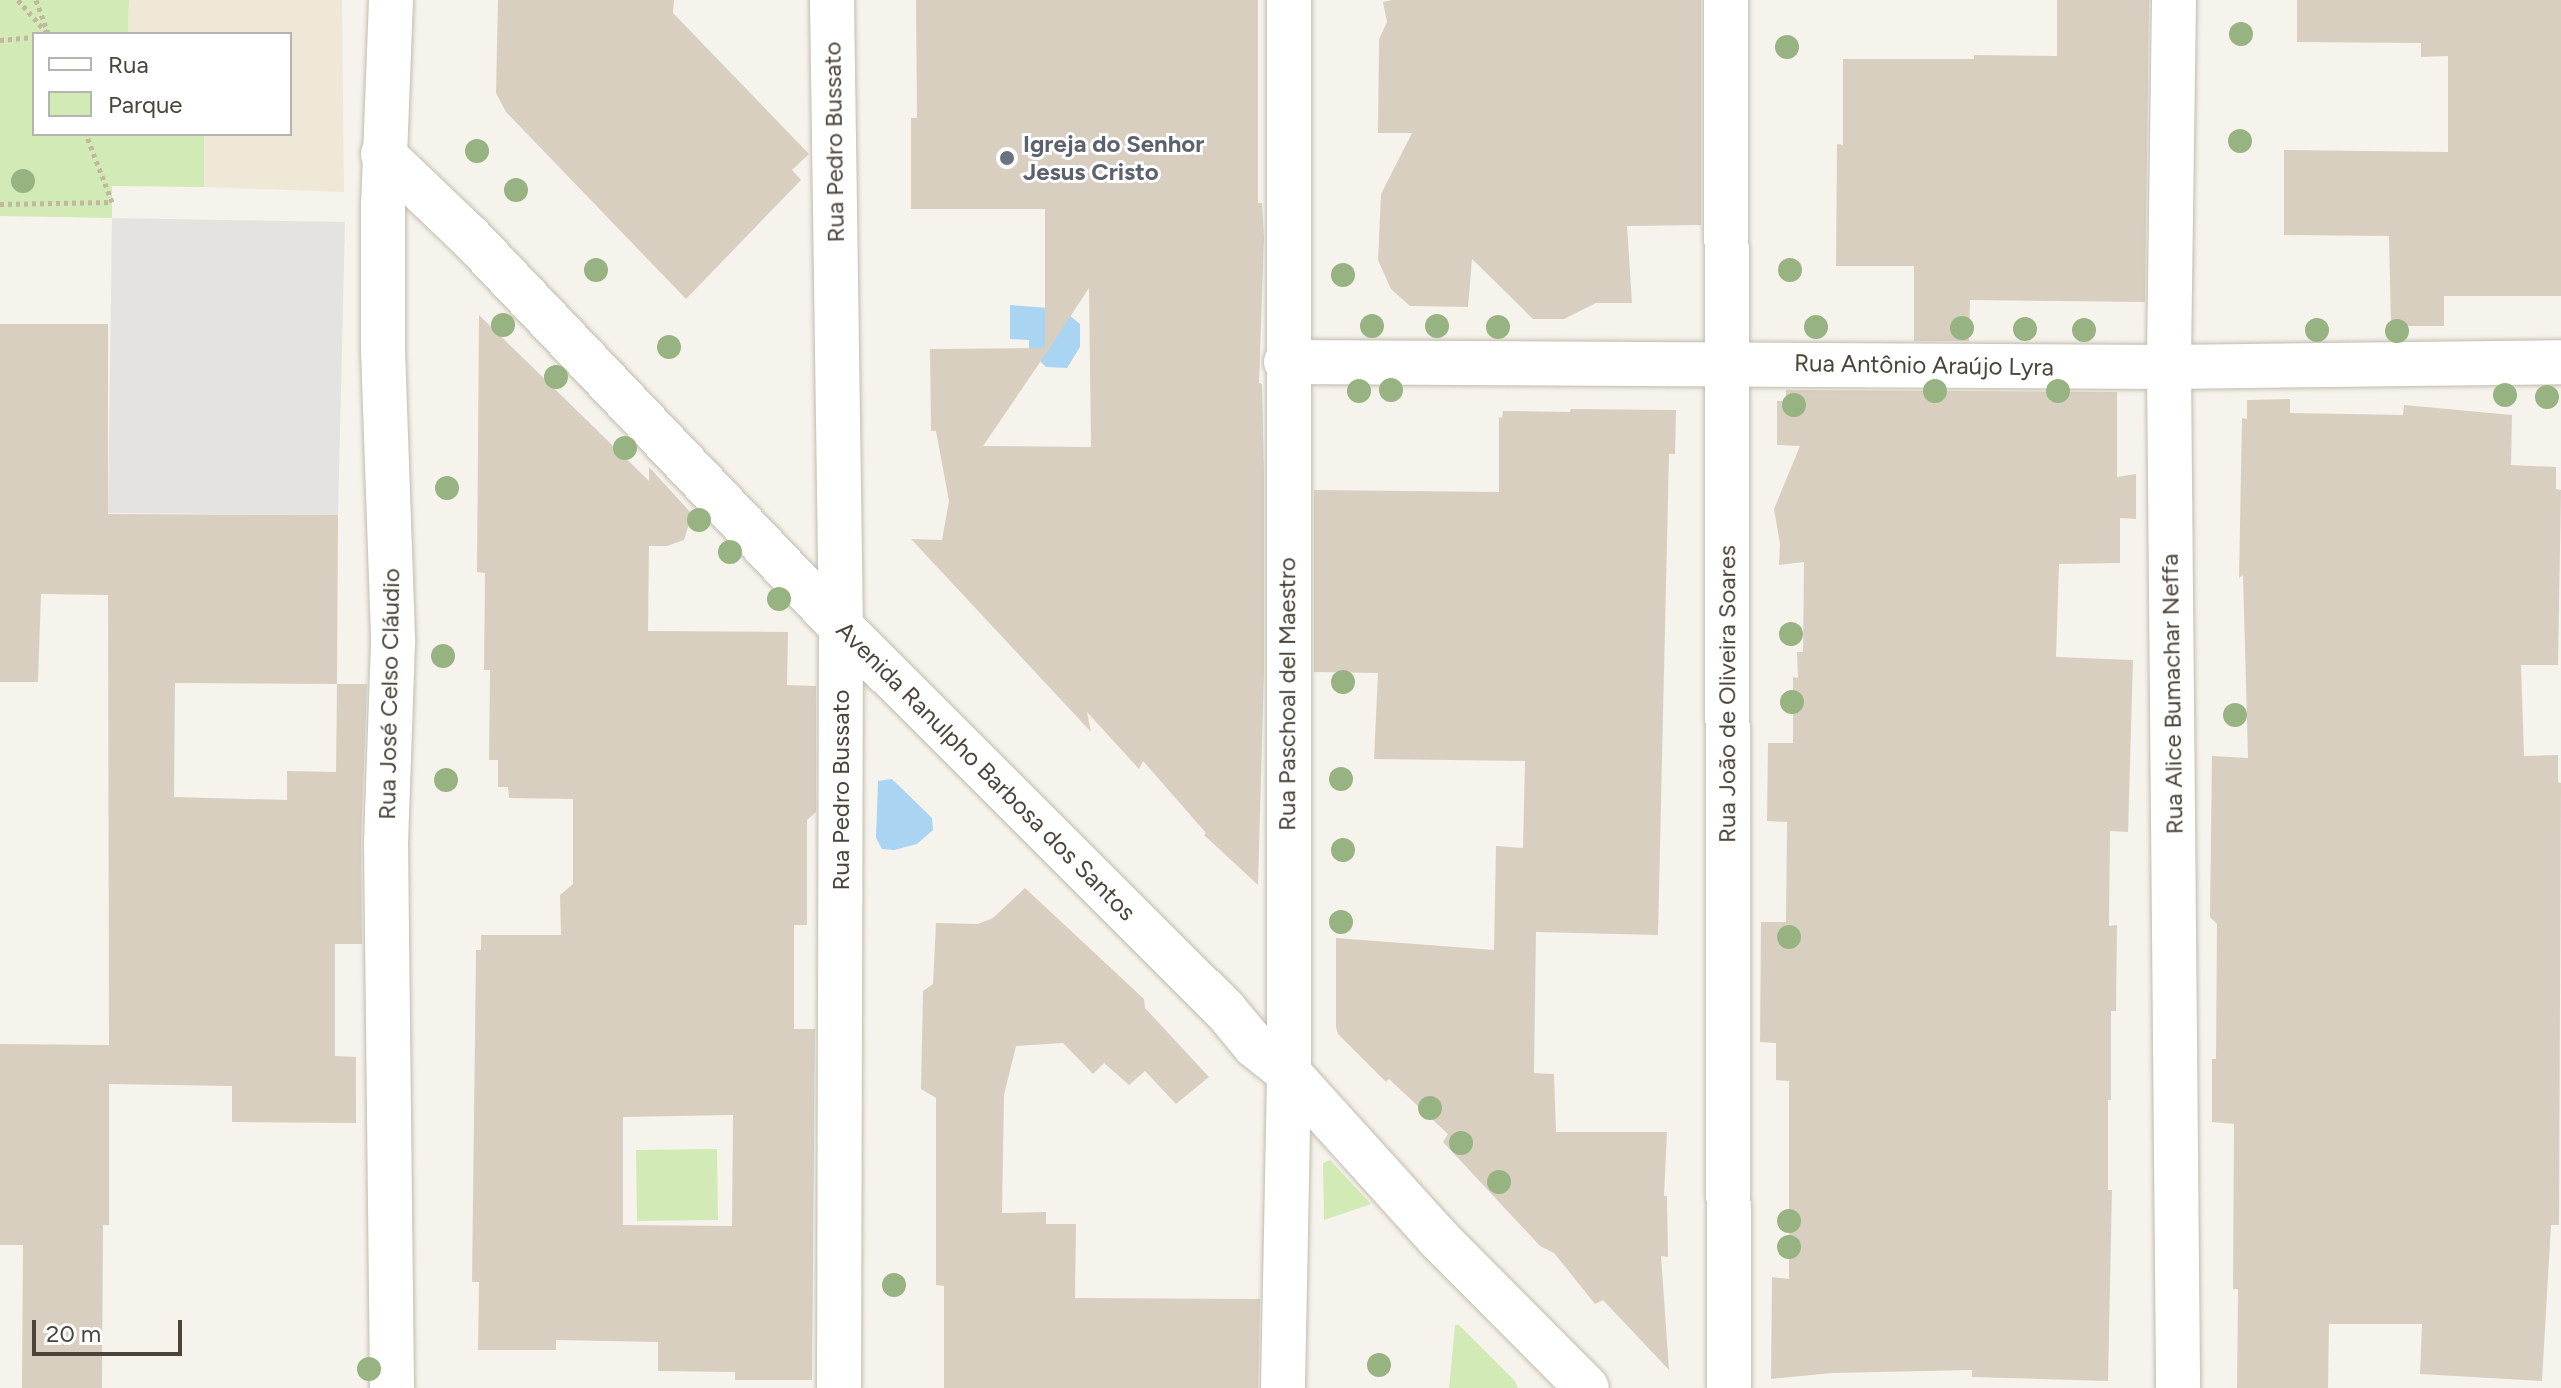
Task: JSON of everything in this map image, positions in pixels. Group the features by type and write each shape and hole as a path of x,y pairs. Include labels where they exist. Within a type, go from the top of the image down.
{"street":[{"name":"Rua José Celso Cláudio","path":"391,0 383,154 383,350 393,643 386,841 392,1388"},
{"name":"Rua Pedro Bussato","path":"832,0 841,627 839,1388"},
{"name":"Rua Paschoal del Maestro","path":"1283,1388 1289,1073 1286,362 1289,0"},
{"name":"Rua João de Oliveira Soares","path":"1726,0 1729,1388"},
{"name":"Rua Alice Bumachar Neffa","path":"2174,0 2169,367 2178,1388"},
{"name":"Avenida Ranulpho Barbosa dos Santos","path":"383,154 470,237 841,627 1214,999 1255,1046 1289,1073 1438,1238 1587,1388"},
{"name":"Rua Antônio Araújo Lyra","path":"1286,362 1725,362 2169,367 2561,362"}],"path":[{"path":"18,0 46,32"},
{"path":"36,0 47,32"},
{"path":"0,40 32,37"},
{"path":"0,204 112,202 87,136"}],"shaded area":[{"path":"129,0 342,0 344,192 204,187 204,136 292,136 292,32 128,32"},
{"path":"112,218 345,222 338,515 108,513"}],"green space":[{"path":"0,0 129,0 128,32 32,32 32,136 204,136 204,187 112,186 112,218 0,216"},
{"path":"717,1149 718,1220 637,1221 636,1150"},
{"path":"1330,1160 1371,1204 1324,1220 1323,1163"},
{"path":"1455,1325 1459,1325 1515,1381 1518,1388 1449,1388"}],"water":[{"path":"1010,305 1062,309 1080,324 1080,347 1067,368 1046,367 1029,351 1029,340 1010,339"},
{"path":"892,779 932,818 933,830 917,844 894,850 882,849 876,838 878,781"}],"building":[{"path":"498,0 674,0 673,13 809,154 792,170 801,180 686,299 506,112 496,93"},
{"path":"916,0 1258,0 1258,203 1262,203 1264,237 1259,383 1262,384 1264,473 1264,671 1258,885 1204,835 1206,833 1143,761 1139,769 1087,712 1091,732 911,539 942,540 949,501 936,431 931,431 930,349 1045,348 1045,209 911,209 911,118 917,118","holes":["1089,288 1091,447 983,446"]},
{"path":"1701,0 1701,225 1627,226 1632,303 1596,303 1564,319 1533,319 1472,259 1468,307 1410,306 1391,289 1378,260 1381,194 1412,133 1378,133 1379,39 1387,22 1383,2"},
{"path":"2057,0 2149,0 2145,302 1970,300 1969,341 1914,341 1914,266 1836,266 1837,144 1843,145 1843,59 2057,56"},
{"path":"2297,0 2561,0 2561,296 2444,296 2444,326 2391,326 2389,236 2284,235 2284,150 2448,152 2448,56 2421,57 2421,43 2297,42"},
{"path":"479,315 649,481 649,467 692,514 684,540 667,546 649,546 648,631 788,632 787,685 816,686 816,812 807,820 807,925 794,925 794,1029 815,1029 812,1380 735,1380 735,1372 658,1371 658,1342 556,1340 556,1350 478,1350 479,1282 472,1282 476,950 481,950 481,935 561,935 560,895 573,884 573,799 509,798 508,787 498,787 498,760 489,760 490,670 484,670 485,573 477,572","holes":["733,1115 732,1226 623,1225 623,1117"]},
{"path":"0,324 108,324 108,514 338,515 337,684 367,684 361,841 362,944 335,944 335,1056 356,1057 356,1123 232,1122 232,1086 109,1084 109,1225 103,1225 102,1388 22,1388 23,1245 0,1245 0,1044 109,1045 108,595 41,594 38,682 0,682","holes":["175,683 337,684 336,772 287,771 287,800 174,797"]},
{"path":"1786,390 2117,392 2117,477 2136,474 2136,519 2120,518 2120,563 2059,564 2056,657 2133,660 2128,832 2110,831 2109,926 2117,925 2116,1011 2111,1011 2111,1100 2108,1100 2108,1190 2112,1190 2108,1381 1972,1377 1972,1370 1832,1373 1771,1379 1772,1277 1789,1279 1789,1081 1776,1080 1776,1043 1760,1042 1761,922 1786,922 1787,822 1767,821 1768,743 1793,743 1793,677 1798,678 1797,652 1803,652 1804,562 1779,565 1780,544 1774,509 1800,446 1777,445 1777,401 1786,401"},
{"path":"2290,399 2290,413 2403,415 2404,405 2512,415 2511,465 2556,467 2556,489 2561,490 2558,665 2521,665 2524,756 2558,755 2558,782 2561,783 2559,1225 2551,1225 2542,1381 2420,1374 2422,1324 2329,1324 2328,1388 2237,1388 2238,1289 2233,1289 2234,1124 2212,1122 2212,1059 2216,1059 2217,924 2210,917 2212,756 2248,758 2243,575 2239,578 2242,418 2247,419 2247,400"},
{"path":"1571,409 1676,410 1675,454 1669,454 1658,935 1536,932 1534,1073 1554,1074 1556,1132 1667,1132 1664,1196 1667,1196 1668,1257 1661,1256 1669,1370 1603,1300 1595,1304 1554,1253 1540,1246 1443,1142 1448,1134 1389,1079 1386,1082 1338,1034 1336,1027 1336,938 1494,950 1496,846 1523,848 1525,761 1374,759 1378,673 1314,672 1314,490 1499,492 1499,417 1502,418 1503,411 1570,412"},
{"path":"1025,888 1144,999 1145,1008 1209,1077 1176,1104 1145,1071 1129,1085 1104,1063 1093,1074 1063,1043 1016,1046 1004,1095 1002,1213 1046,1212 1046,1224 1076,1224 1075,1298 1260,1299 1258,1388 944,1388 944,1286 936,1285 936,1098 921,1089 923,991 933,984 936,923 978,924 993,918"}],"place":[{"name":"Igreja do Senhor Jesus Cristo","path":"1007,158"}]}
